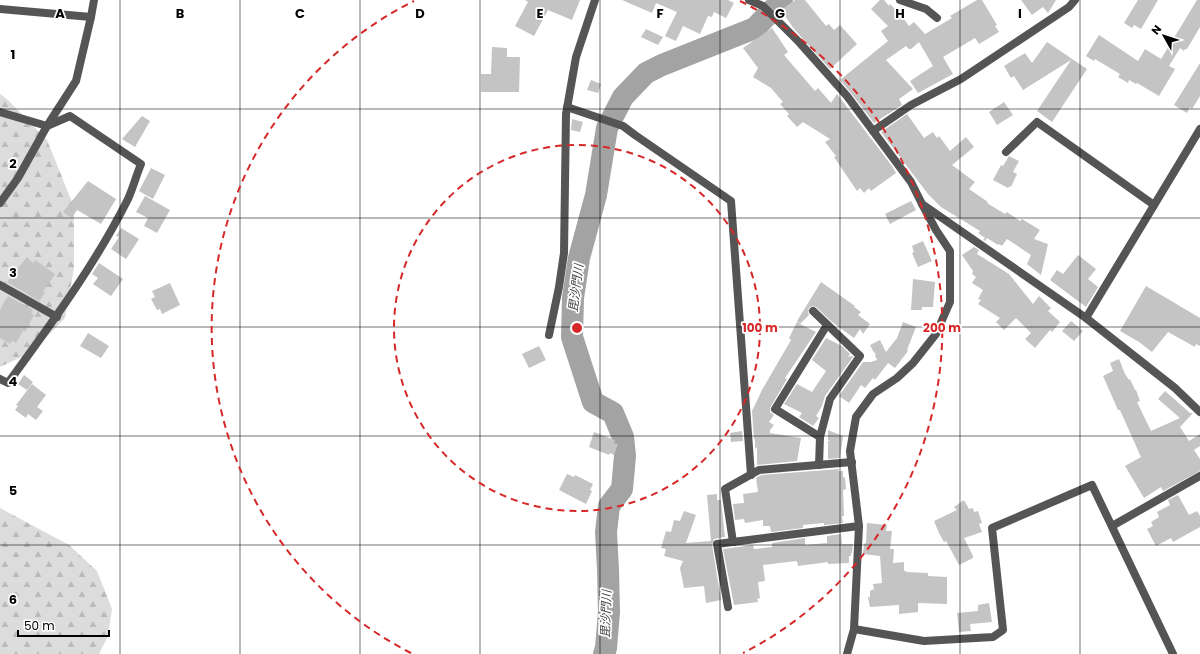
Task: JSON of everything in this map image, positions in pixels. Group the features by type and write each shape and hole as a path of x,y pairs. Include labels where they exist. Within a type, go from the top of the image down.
{"street":[{"path":"0,203 18,178 47,126 76,81 94,0"},
{"path":"549,336 564,253 564,163 567,107 576,57 596,0"},
{"path":"749,0 765,3 847,96 911,182 922,204 950,251 950,302 936,334 913,363 897,378 873,394 856,417 850,451 859,526 854,629 848,654"},
{"path":"900,0 926,9 937,18"},
{"path":"873,131 911,105 962,79 1069,7 1075,0"},
{"path":"0,9 91,17"},
{"path":"567,107 623,126 635,136 731,201 750,475"},
{"path":"0,112 47,126 70,116 141,164 128,198 96,256 56,317 8,383 0,379"},
{"path":"1006,152 1037,122 1154,205"},
{"path":"1086,318 1200,129"},
{"path":"922,204 1086,318 1176,388 1200,412"},
{"path":"0,285 56,317"},
{"path":"813,311 860,356 830,399 820,437 819,465"},
{"path":"820,437 775,409 827,325"},
{"path":"733,542 726,489 759,470 852,462"},
{"path":"1112,526 1200,476"},
{"path":"854,629 924,641 993,637 1003,630 992,528 1092,485 1173,654"},
{"path":"728,607 717,544 859,526"}],"green space":[{"path":"0,94 8,100 47,140 74,207 74,268 65,318 32,352 0,367"},
{"path":"0,508 69,545 97,571 112,609 108,636 99,654 0,654"}],"building":[{"path":"525,0 580,0 572,20 548,10 534,36 515,26 528,2"},
{"path":"622,0 728,0 734,3 726,18 714,12 712,17 708,16 700,34 683,26 676,41 665,36 677,12 656,3 652,13"},
{"path":"795,0 805,0 826,26 829,24 834,30 840,25 857,44 830,69 794,29 781,10"},
{"path":"880,0 884,0 889,6 890,4 909,26 914,22 925,34 952,18 950,16 977,0 982,0 997,25 995,26 999,32 979,44 975,38 943,57 953,74 918,93 910,81 933,66 919,42 911,49 906,46 886,60 913,89 899,99 902,105 874,123 840,80 888,41 881,31 888,26 871,9"},
{"path":"1021,0 1056,0 1048,13 1043,7 1032,15"},
{"path":"1138,0 1158,0 1141,29 1134,25 1132,28 1124,23"},
{"path":"1197,0 1200,0 1200,27 1187,49 1184,51 1180,48 1169,66 1175,69 1159,96 1137,83 1136,84 1129,80 1128,83 1118,77 1120,74 1095,59 1094,61 1086,56 1099,35 1138,61 1145,49 1161,59"},
{"path":"772,28 788,52 784,55 815,91 818,88 831,103 837,94 896,173 871,191 869,188 864,193 860,188 857,191 834,157 836,156 825,142 830,139 803,122 797,127 787,116 789,114 780,104 783,102 771,88 753,77 758,68 743,48"},
{"path":"646,29 663,37 658,45 641,37"},
{"path":"1047,42 1087,69 1052,122 1037,111 1071,60 1023,90 1014,76 1011,78 1004,66 1025,53 1032,63"},
{"path":"492,47 507,48 507,57 520,57 519,92 481,92 481,74 491,74"},
{"path":"1200,63 1200,96 1192,109 1190,107 1187,113 1174,105"},
{"path":"591,80 601,84 598,93 587,90"},
{"path":"1004,102 1013,115 997,125 989,112"},
{"path":"907,114 924,138 933,132 937,138 939,136 950,151 966,137 974,147 952,165 975,182 969,189 988,202 987,203 1005,214 1007,212 1020,221 1022,219 1040,230 1034,239 1048,244 1041,275 1027,264 1031,255 1007,239 1002,246 987,238 985,241 983,240 985,238 978,233 980,231 941,207 928,194 881,132"},
{"path":"142,116 150,121 135,147 122,139"},
{"path":"572,119 583,122 580,132 571,130"},
{"path":"1009,156 1019,161 1013,172 1017,174 1011,187 1010,186 1008,188 993,180 1001,165 1003,166"},
{"path":"151,168 165,175 153,199 139,191"},
{"path":"88,181 116,199 101,224 77,210 72,218 63,212"},
{"path":"145,196 170,210 157,233 144,226 148,218 136,212"},
{"path":"911,201 916,210 890,224 885,214"},
{"path":"121,228 139,239 126,259 111,249 119,237 116,236"},
{"path":"923,241 932,261 918,267 912,253 914,252 912,246"},
{"path":"974,247 979,250 977,254 1009,274 1033,304 1039,296 1051,308 1048,311 1060,322 1052,332 1050,330 1035,348 1025,339 1031,333 1016,318 1004,330 996,322 1000,318 978,304 981,300 978,299 983,290 972,283 976,277 972,274 973,271 962,255"},
{"path":"1078,255 1096,269 1088,279 1098,287 1086,307 1050,280 1057,270 1063,274"},
{"path":"27,257 33,263 35,260 55,274 39,301 7,282"},
{"path":"99,263 123,279 111,296 93,284 98,278 92,274"},
{"path":"913,279 935,282 933,307 922,307 922,310 911,310"},
{"path":"821,282 855,306 854,307 861,312 858,315 870,324 863,334 860,329 854,338 832,322 816,307 812,306 809,308 809,315 800,324 797,321"},
{"path":"170,283 180,305 162,314 160,309 157,310 151,299 155,297 152,291"},
{"path":"1146,286 1200,318 1200,346 1196,344 1195,347 1168,332 1152,352 1139,342 1120,331"},
{"path":"8,296 33,310 31,313 34,315 25,332 23,331 16,343 12,341 10,344 0,338 0,310"},
{"path":"1071,321 1083,331 1074,341 1062,331"},
{"path":"797,322 816,332 785,378 787,379 770,408 770,412 774,415 769,422 774,425 770,430 770,433 801,438 797,461 757,465 757,447 755,449 752,411 762,390 791,340 789,338"},
{"path":"903,322 916,327 907,350 908,351 895,368 888,363 875,380 873,378 865,388 861,385 849,403 839,396 863,362 877,360 876,354 870,345 880,340 886,352 897,338"},
{"path":"88,333 109,346 101,358 80,346"},
{"path":"826,338 842,346 850,354 848,357 853,357 825,396 822,406 816,416 819,418 813,426 799,417 802,413 784,404 797,384 812,392 826,371 812,360"},
{"path":"539,346 546,360 529,368 522,354"},
{"path":"1119,359 1125,374 1129,380 1130,379 1136,390 1140,401 1137,402 1151,431 1180,418 1158,399 1165,391 1190,413 1193,413 1180,427 1189,441 1200,434 1200,446 1194,450 1200,459 1200,471 1163,491 1161,487 1144,498 1125,466 1141,457 1103,376 1113,371 1110,363"},
{"path":"24,375 33,382 27,390 18,384"},
{"path":"32,384 46,395 37,407 43,411 36,420 28,414 26,418 15,410 18,406 16,405"},
{"path":"828,430 843,436 840,458 828,459 828,441 830,441 828,440"},
{"path":"742,431 743,441 731,442 730,433"},
{"path":"594,432 615,440 614,443 618,444 614,455 610,453 609,455 589,447"},
{"path":"839,469 838,471 843,471 846,489 843,490 843,523 803,525 803,528 771,532 770,526 763,526 763,520 745,523 744,519 735,520 733,504 744,503 743,494 758,492 756,478 761,475"},
{"path":"567,474 574,477 575,475 593,484 590,490 592,491 586,504 559,490"},
{"path":"717,494 717,500 721,500 725,537 714,539 712,545 721,600 706,603 704,586 684,588 680,568 683,561 664,556 666,549 661,548 666,531 671,532 674,520 680,521 684,511 696,515 686,543 711,541 707,495"},
{"path":"1178,495 1189,515 1197,511 1200,516 1200,527 1173,542 1171,538 1156,546 1147,529 1153,526 1151,522 1159,517 1157,512 1170,505 1168,500"},
{"path":"964,500 969,509 973,508 974,512 978,511 982,523 979,524 982,532 964,538 973,558 959,565 946,541 944,542 934,521 957,510 954,507"},
{"path":"867,523 887,525 886,531 892,531 890,549 894,549 893,563 904,562 904,571 928,573 928,576 947,577 947,604 918,603 918,612 899,614 899,605 870,607 868,597 870,597 870,591 874,589 873,584 882,583 880,556 863,554 864,544 866,543"},
{"path":"841,534 842,544 853,544 851,556 849,556 849,563 828,564 828,562 798,566 797,561 763,565 765,581 758,582 760,598 757,599 758,602 734,605 723,549 753,545 754,549 772,547 772,543 805,538 805,545 827,543 827,536"},
{"path":"989,603 992,622 970,624 971,631 959,632 957,613 978,611 978,605"}],"waterway":[{"name":"毘沙門川","path":"604,654 606,648 609,612 606,532 609,506 622,489 625,456 623,437 613,413 593,402 572,337 573,298 579,258 596,195 607,128 623,97 646,73 662,65 755,28 782,0"}]}
